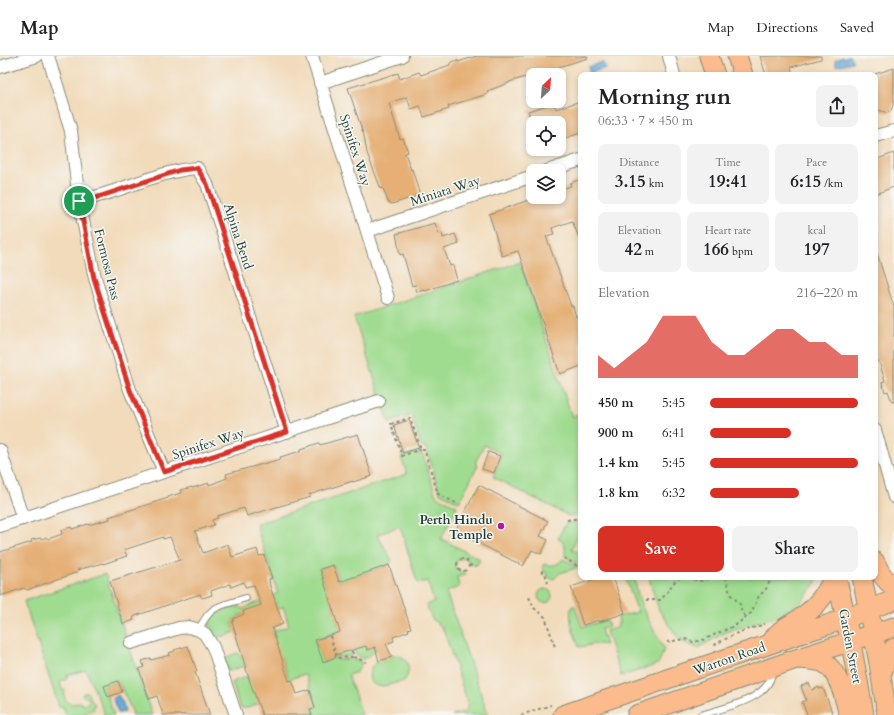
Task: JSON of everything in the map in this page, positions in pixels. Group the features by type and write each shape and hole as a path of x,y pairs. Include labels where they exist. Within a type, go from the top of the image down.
{"main road":[{"path":"709,56 713,72"},
{"path":"737,56 742,72"},
{"path":"878,571 887,582 894,587"},
{"path":"768,645 778,632 802,617 818,602 828,590 833,580"},
{"name":"Garden Street","path":"836,580 850,641 864,715"},
{"name":"Garden Street","path":"863,580 881,675 887,715"},
{"name":"Warton Road","path":"563,715 894,600"},
{"name":"Warton Road","path":"637,715 773,668 796,658 894,627"},
{"path":"881,675 888,656 894,648"},
{"path":"796,658 823,663 832,670 841,688 849,715"}],"street":[{"path":"0,67 37,56"},
{"name":"Formosa Pass","path":"48,56 71,131 79,201 94,278 130,390 164,472"},
{"name":"Spinifex Way","path":"312,56 388,298"},
{"path":"320,83 402,56"},
{"path":"669,56 673,72"},
{"path":"878,135 894,131"},
{"path":"566,165 578,161"},
{"name":"Alpina Bend","path":"79,201 98,197 180,170 197,168 207,184 287,432"},
{"name":"Miniata Way","path":"366,231 526,178"},
{"name":"Spinifex Way","path":"0,526 379,401"},
{"path":"878,441 894,497"},
{"path":"0,450 23,519"},
{"path":"131,643 179,628 190,627 205,634 213,647 236,715"}],"lane":[{"path":"199,630 205,617 214,608 246,598"},
{"path":"701,715 754,697 767,686 773,668"}],"path":[{"path":"421,449 402,456 391,424 410,418 421,449 424,449 438,494 458,504"},
{"path":"567,520 578,518"},
{"path":"564,558 578,566"},
{"path":"466,570 459,570 457,563 460,560 464,560 468,562 469,565 476,567"},
{"path":"466,570 469,565"},
{"path":"466,570 468,574"},
{"path":"541,571 545,573 548,583"},
{"path":"646,600 661,600 676,580"},
{"path":"694,580 704,580"},
{"path":"727,580 730,594 740,604 745,616"},
{"path":"667,642 685,639 693,642 703,640 736,625 745,616 751,613 759,596 766,589 770,580"},
{"path":"529,597 534,608 545,616 555,646"},
{"path":"330,636 337,658 354,657 366,662"},
{"path":"352,651 354,657"}],"green space":[{"path":"520,262 572,417 578,414 578,515 569,516 493,477 502,454 484,445 475,463 478,465 459,502 440,493 426,448 421,446 412,415 389,423 354,317"},
{"path":"418,452 419,454 423,455 436,496 457,506 441,539 480,559 477,565 470,564 469,561 464,558 457,560 455,567 460,572 465,572 465,575 457,577 459,587 446,592 488,715 452,715 464,712 467,709 468,704 445,634 442,627 432,619 426,605 434,602 427,581 417,582 400,526 377,535 392,560 389,565 339,582 333,565 320,569 346,650 350,650 352,656 337,657 330,633 329,635 315,640 323,662 336,657 337,660 349,659 362,662 357,672 348,675 362,715 312,715 310,709 317,707 305,674 264,687 262,702 248,708 240,708 232,683 235,681 247,676 249,682 288,676 281,657 274,657 228,671 224,660 226,657 238,653 247,663 264,634 289,626 283,606 278,611 274,598 260,603 262,607 233,619 234,621 232,622 234,629 237,629 238,631 225,636 216,637 212,633 214,631 211,626 209,626 212,617 220,612 240,606 243,609 278,593 256,524 407,474 401,457"},
{"path":"578,522 578,536 572,549 578,552 578,563 565,556 564,546 558,538 566,523"},
{"path":"563,559 578,567 560,573 554,579 548,577 546,572 542,569 544,564 555,565"},
{"path":"105,574 152,715 132,715 133,713 118,681 104,686 114,715 105,715 86,670 67,675 67,679 60,682 62,690 65,690 65,700 67,702 72,704 79,702 84,705 88,703 89,698 84,697 82,694 87,692 95,705 93,706 94,709 80,715 66,715 63,706 59,707 24,601"},
{"path":"626,580 635,580 638,596 664,649 659,663 621,676 606,631 619,627 617,624 619,623 618,617 638,612"},
{"path":"650,580 816,580 816,583 801,602 775,617 728,631 698,648 680,641 659,610"},
{"path":"545,589 550,591 552,596 550,601 545,603 540,601 538,596 540,591"},
{"path":"572,606 575,606 582,627 607,620 609,627 601,629 606,645 595,644 579,647 571,622 570,616"},
{"path":"365,644 367,650 375,647 376,650 364,659 357,656 354,651"},
{"path":"393,655 402,657 408,664 407,677 404,681 384,686 378,686 371,682 369,674 375,663 392,657"}],"water":[{"path":"846,56 850,56 853,62 836,66 835,60 843,57 845,58"},
{"path":"602,62 606,68 590,72 588,67"},
{"path":"118,695 123,703 125,711 120,713 118,713 113,700 114,697"}],"building":[{"path":"476,56 587,56 588,58 555,68 526,68 526,77 487,91 488,94 448,106 449,109 424,117 420,106 411,109 407,97 389,103 400,139 403,138 408,152 405,153 411,170 412,169 420,195 392,204 388,202 383,188 381,189 367,153 364,136 348,88 398,73 400,79 419,72 421,75 450,65 450,63 457,60 458,62"},
{"path":"760,56 821,56 821,59 791,67 792,72 765,72"},
{"path":"894,68 894,102 891,111 888,113 878,110 878,73"},
{"path":"578,102 578,134 566,138 566,116 530,116 528,111 538,108 566,108 566,106"},
{"path":"894,153 894,187 878,193 878,159"},
{"path":"578,180 578,235 572,221 552,228 554,234 546,236 571,306 573,306 576,317 578,316 578,367 560,374 518,251 502,256 489,214 526,201 526,204 566,204 566,188 571,186 570,183"},
{"path":"435,223 439,234 442,233 443,238 455,234 459,244 444,249 450,266 453,265 457,280 425,291 417,292 415,285 412,286 403,254 400,255 396,234"},
{"path":"878,256 894,307 894,402 892,402 888,391 885,392 882,382 885,381 879,361"},
{"path":"409,420 419,448 403,453 394,425"},
{"path":"358,434 372,476 247,516 244,508 217,516 218,518 212,520 214,525 195,531 203,553 228,544 232,557 257,549 259,556 264,555 272,578 269,579 270,586 283,624 272,628 289,681 292,680 297,694 310,690 315,708 310,709 312,715 262,715 250,682 232,622 234,621 233,619 244,614 243,611 261,605 254,585 245,587 244,582 231,587 230,584 211,591 212,595 203,598 200,594 135,616 133,618 134,620 123,624 110,581 180,560 170,537 163,539 163,537 124,550 127,556 103,564 77,570 78,572 27,590 24,588 0,596 0,552 32,542 31,540 46,537 48,539 62,534 61,530 71,527 72,529 110,519 109,517 181,493 180,490 209,483 209,485 227,478 226,474 281,459 280,457 301,451 301,449 319,443 320,445"},
{"path":"488,452 500,456 494,473 482,469"},
{"name":"Perth Hindu Temple","path":"479,485 548,521 540,536 548,540 541,554 532,550 523,566 455,531"},
{"path":"333,565 339,582 389,565 411,628 408,629 409,631 393,637 394,641 386,644 392,657 379,661 375,647 367,650 366,646 335,655 336,657 323,662 315,640 340,632 320,569"},
{"path":"592,580 614,580 625,613 599,622 599,620 583,625 571,587"},
{"path":"188,646 197,671 195,672 210,715 163,715 157,696 149,699 139,669 144,667 142,661 170,655 169,653 175,651 174,650"},
{"path":"118,681 122,692 108,697 104,686"},
{"path":"809,683 812,690 819,687 819,689 823,688 833,715 807,715 802,702 806,700 801,686"}],"place":[{"name":"Perth Hindu Temple","path":"501,526"}],"route":[{"path":"197,168 207,184 287,432 164,472 130,390 94,278 79,201 98,197 180,170 197,168"}]}
